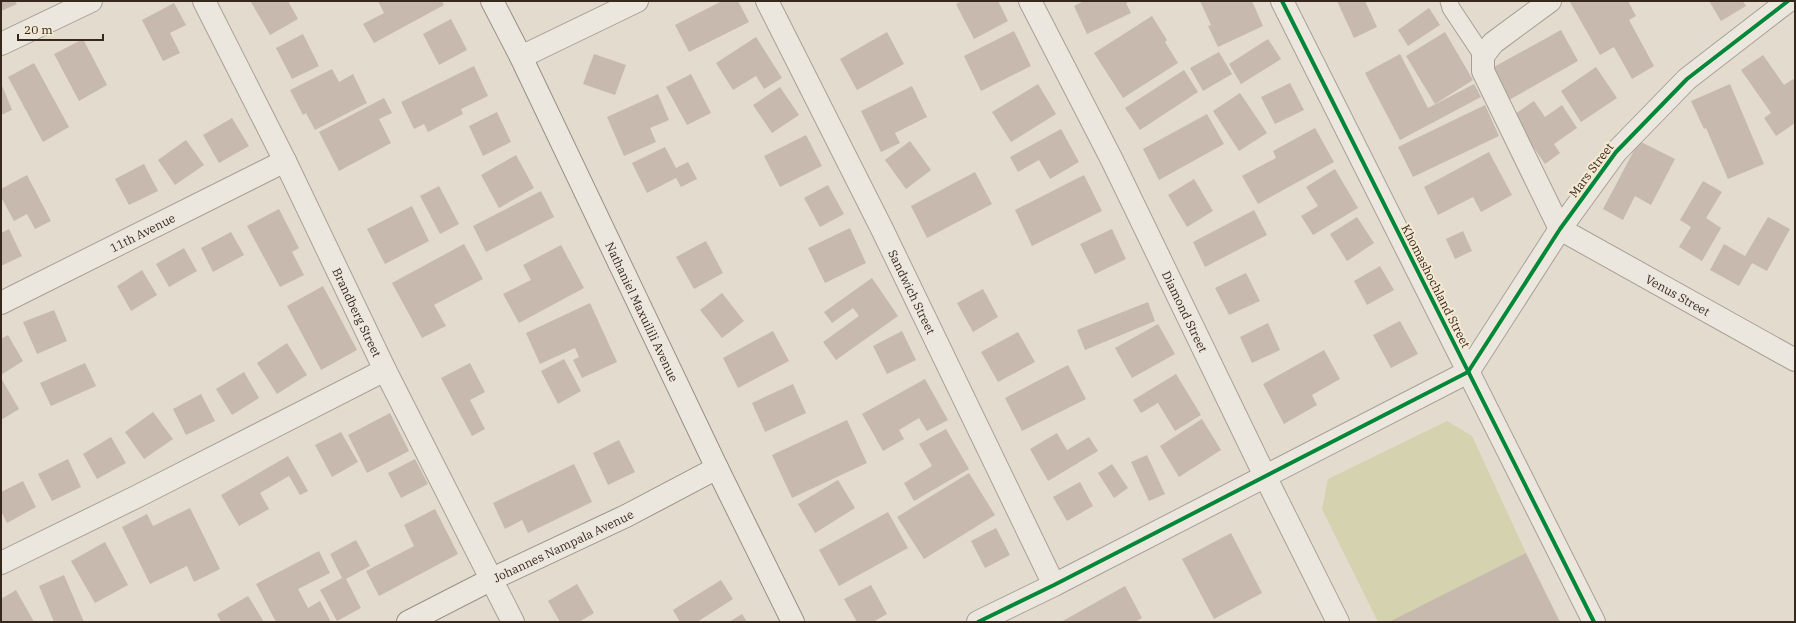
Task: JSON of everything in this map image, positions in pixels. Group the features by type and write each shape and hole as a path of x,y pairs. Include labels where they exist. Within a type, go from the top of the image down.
{"street":[{"path":"1,44 91,1"},
{"name":"Brandberg Street","path":"204,1 285,162 385,370 513,622"},
{"name":"Nathaniel Maxuilili Avenue","path":"492,1 521,57 717,468 793,622"},
{"path":"521,57 637,1"},
{"name":"Sandwich Street","path":"767,1 886,236 1054,585"},
{"name":"Diamond Street","path":"1030,1 1112,160 1265,476 1338,622"},
{"name":"Khomashochland Street","path":"1282,1 1594,622"},
{"path":"1550,1 1493,43 1483,56 1483,71 1560,230"},
{"name":"Mars Street","path":"1468,372 1560,230 1616,152 1688,79 1788,1"},
{"name":"11th Avenue","path":"1,303 285,162"},
{"name":"Venus Street","path":"1560,230 1795,360"},
{"path":"1,563 136,497 385,370"},
{"path":"978,622 1054,585 1468,372"},
{"name":"Johannes Nampala Avenue","path":"408,622 492,579 626,516 717,468"}],"lane":[{"path":"1449,1 1483,56"}],"shaded area":[{"path":"1447,421 1472,436 1526,553 1392,622 1378,622 1322,509 1328,479"}],"building":[{"path":"1,1 15,1 17,4 1,11"},
{"path":"288,1 298,19 270,35 251,2"},
{"path":"378,1 442,1 444,5 374,43 363,24 384,13"},
{"path":"722,1 738,1 749,22 689,52 675,25"},
{"path":"962,1 998,1 1008,21 974,39 956,4"},
{"path":"1084,1 1131,1 1126,3 1131,13 1087,34 1074,6"},
{"path":"1200,1 1252,1 1263,26 1218,47 1208,26 1211,25"},
{"path":"1337,1 1365,1 1377,27 1354,38"},
{"path":"1628,1 1636,16 1629,20 1654,66 1632,79 1614,47 1600,55 1570,2"},
{"path":"1709,1 1743,1 1746,6 1721,21"},
{"path":"174,3 186,25 170,33 180,53 163,61 142,20"},
{"path":"1429,8 1440,25 1408,46 1398,30"},
{"path":"1152,16 1167,40 1165,42 1178,63 1123,98 1094,53"},
{"path":"451,19 467,50 439,65 423,34"},
{"path":"1561,30 1578,61 1509,100 1492,68"},
{"path":"1014,31 1031,66 981,91 964,56"},
{"path":"887,32 904,64 857,90 840,59"},
{"path":"1445,32 1473,80 1435,104 1406,56"},
{"path":"303,34 319,66 292,79 276,48"},
{"path":"756,37 782,78 764,89 756,76 733,90 716,63"},
{"path":"83,39 107,85 79,101 54,54"},
{"path":"1268,39 1281,59 1241,84 1229,64"},
{"path":"1219,52 1232,74 1203,91 1190,68"},
{"path":"594,54 626,65 615,95 583,84"},
{"path":"1400,54 1428,108 1474,84 1481,97 1400,140 1365,73"},
{"path":"1763,55 1784,85 1793,79 1795,83 1795,123 1776,136 1764,118 1771,113 1741,70"},
{"path":"34,63 69,127 43,142 8,77"},
{"path":"474,66 488,96 461,109 463,114 428,132 424,124 414,129 401,102"},
{"path":"1596,67 1617,98 1581,122 1561,91"},
{"path":"332,69 339,82 353,74 367,103 315,130 306,113 303,115 290,90"},
{"path":"1184,70 1198,92 1140,130 1125,108"},
{"path":"691,74 711,113 687,125 666,87"},
{"path":"1,83 12,110 1,115"},
{"path":"1290,83 1304,110 1275,124 1261,97"},
{"path":"1038,84 1056,114 1011,142 992,112"},
{"path":"1730,84 1764,164 1728,179 1706,128 1704,129 1691,101"},
{"path":"912,86 927,117 895,133 900,143 881,152 861,111"},
{"path":"780,87 799,115 772,133 753,105"},
{"path":"1240,93 1267,133 1239,151 1213,111"},
{"path":"658,94 669,120 650,128 656,142 624,156 607,117"},
{"path":"384,98 392,113 379,119 391,143 339,171 319,132"},
{"path":"1534,101 1545,117 1562,105 1577,128 1554,144 1560,153 1545,164 1512,116"},
{"path":"1485,105 1499,136 1413,177 1398,147"},
{"path":"497,112 511,142 483,156 469,126"},
{"path":"1207,114 1224,144 1159,180 1143,149"},
{"path":"232,118 249,146 219,163 203,135"},
{"path":"1315,128 1334,162 1258,204 1242,176 1276,158 1273,151"},
{"path":"1061,129 1079,162 1050,179 1039,160 1018,172 1010,157"},
{"path":"806,135 822,166 780,187 764,156"},
{"path":"186,140 204,165 175,185 158,160"},
{"path":"910,141 931,170 906,189 885,160"},
{"path":"1639,141 1675,159 1651,205 1635,196 1623,220 1603,209"},
{"path":"665,147 676,168 688,162 697,179 681,187 676,178 647,193 632,163"},
{"path":"1489,152 1512,195 1481,212 1473,197 1438,215 1424,187"},
{"path":"516,155 534,188 499,208 481,175"},
{"path":"144,164 158,191 129,205 115,179"},
{"path":"1335,169 1358,208 1313,235 1301,216 1318,206 1306,187"},
{"path":"975,172 992,204 927,238 911,206"},
{"path":"27,175 51,221 35,229 27,214 14,221 1,197 1,189"},
{"path":"1084,175 1102,211 1032,246 1015,210"},
{"path":"1194,179 1213,211 1187,227 1168,195"},
{"path":"1703,181 1722,192 1706,218 1721,228 1702,261 1679,247 1691,227 1680,220"},
{"path":"828,185 844,214 820,227 804,198"},
{"path":"439,186 459,224 440,234 420,196"},
{"path":"541,191 554,217 486,252 473,226"},
{"path":"412,206 429,241 385,264 367,229"},
{"path":"279,209 299,248 292,252 304,275 280,287 247,226"},
{"path":"1254,210 1267,235 1205,267 1193,242"},
{"path":"1357,217 1374,243 1347,261 1330,234"},
{"path":"1768,217 1790,229 1767,271 1752,263 1739,286 1710,270 1724,244 1745,256"},
{"path":"850,228 866,263 825,283 808,248"},
{"path":"9,229 22,256 1,266 1,233"},
{"path":"1112,229 1126,259 1095,274 1080,244"},
{"path":"1463,231 1472,251 1455,259 1446,239"},
{"path":"231,232 244,255 213,272 201,248"},
{"path":"706,241 723,273 694,289 676,257"},
{"path":"464,244 483,279 434,305 446,326 422,338 392,283"},
{"path":"561,245 584,288 519,323 503,294 531,280 523,265"},
{"path":"184,248 197,271 169,287 156,264"},
{"path":"1380,266 1394,290 1367,305 1354,281"},
{"path":"142,270 157,295 131,311 117,286"},
{"path":"1246,273 1260,301 1229,315 1215,288"},
{"path":"872,278 898,316 836,360 823,342 859,316 853,308 832,323 824,312"},
{"path":"323,286 357,350 321,370 287,306"},
{"path":"983,289 998,317 973,332 957,303"},
{"path":"722,293 744,321 722,338 700,310"},
{"path":"1148,302 1155,321 1085,350 1077,330"},
{"path":"590,303 617,362 582,378 573,360 579,357 575,348 540,364 526,333"},
{"path":"54,310 67,341 37,354 23,322"},
{"path":"1400,321 1418,354 1391,368 1373,335"},
{"path":"1268,323 1280,350 1252,363 1240,337"},
{"path":"1158,324 1175,354 1132,378 1115,348"},
{"path":"773,331 789,361 738,388 723,358"},
{"path":"902,331 916,360 887,374 873,346"},
{"path":"1018,332 1035,362 998,382 981,352"},
{"path":"8,335 23,361 1,375 1,339"},
{"path":"287,343 307,375 277,394 257,363"},
{"path":"1324,350 1340,379 1312,395 1317,405 1284,424 1263,384"},
{"path":"564,359 581,391 558,404 541,371"},
{"path":"85,363 96,386 51,406 40,383"},
{"path":"470,363 485,392 470,400 485,429 472,436 441,378"},
{"path":"1068,365 1086,399 1022,431 1005,398"},
{"path":"244,372 259,398 232,415 216,389"},
{"path":"1176,374 1201,415 1175,431 1158,403 1141,413 1133,400"},
{"path":"1,378 19,409 1,420"},
{"path":"925,379 948,420 927,431 919,418 899,430 904,439 883,451 862,414"},
{"path":"793,384 806,413 765,432 752,403"},
{"path":"201,394 215,421 186,435 173,409"},
{"path":"153,412 173,439 144,459 125,432"},
{"path":"390,413 409,451 367,473 348,435"},
{"path":"1202,419 1221,450 1179,477 1160,446"},
{"path":"847,420 867,463 792,498 772,455"},
{"path":"946,429 969,469 914,501 904,483 932,466 919,444"},
{"path":"341,432 358,462 332,477 315,445"},
{"path":"1057,433 1067,450 1089,437 1098,451 1048,481 1030,449"},
{"path":"111,437 126,463 97,479 83,454"},
{"path":"619,440 635,472 608,485 593,453"},
{"path":"1147,455 1165,494 1149,501 1131,462"},
{"path":"288,456 308,491 300,495 289,476 260,493 269,509 239,526 221,495"},
{"path":"68,459 81,487 52,501 38,474"},
{"path":"415,459 428,484 401,498 388,473"},
{"path":"574,464 592,502 528,533 522,520 505,529 493,503"},
{"path":"1112,464 1128,488 1114,498 1098,473"},
{"path":"969,473 995,515 924,559 897,517"},
{"path":"838,480 855,508 815,533 798,504"},
{"path":"23,481 36,507 7,523 1,511 1,492"},
{"path":"1080,482 1093,506 1067,521 1053,497"},
{"path":"190,508 220,569 194,582 187,566 150,584 122,527 147,514 153,526"},
{"path":"435,509 458,554 379,596 366,571 414,546 404,525"},
{"path":"888,512 908,548 839,586 819,550"},
{"path":"996,528 1010,555 985,568 971,541"},
{"path":"1231,533 1262,593 1214,619 1182,559"},
{"path":"356,540 370,566 346,579 361,608 337,621 320,590 342,578 330,554"},
{"path":"105,542 128,585 95,603 71,561"},
{"path":"319,551 330,573 298,589 308,608 320,601 331,622 276,622 256,584"},
{"path":"1526,553 1560,622 1389,622"},
{"path":"64,575 84,622 54,622 39,586"},
{"path":"721,580 733,599 697,622 680,622 673,610"},
{"path":"577,584 594,613 579,622 560,622 548,601"},
{"path":"871,585 887,614 873,622 857,622 844,599"},
{"path":"1125,586 1142,618 1135,622 1061,622"},
{"path":"16,590 34,622 1,622 1,599"},
{"path":"248,596 264,622 221,622 217,614"},
{"path":"742,614 747,622 729,622"}],"cycle path":[{"path":"1282,1 1594,622"},
{"path":"978,622 1054,585 1468,372 1560,229 1616,152 1687,79 1788,1"}]}
